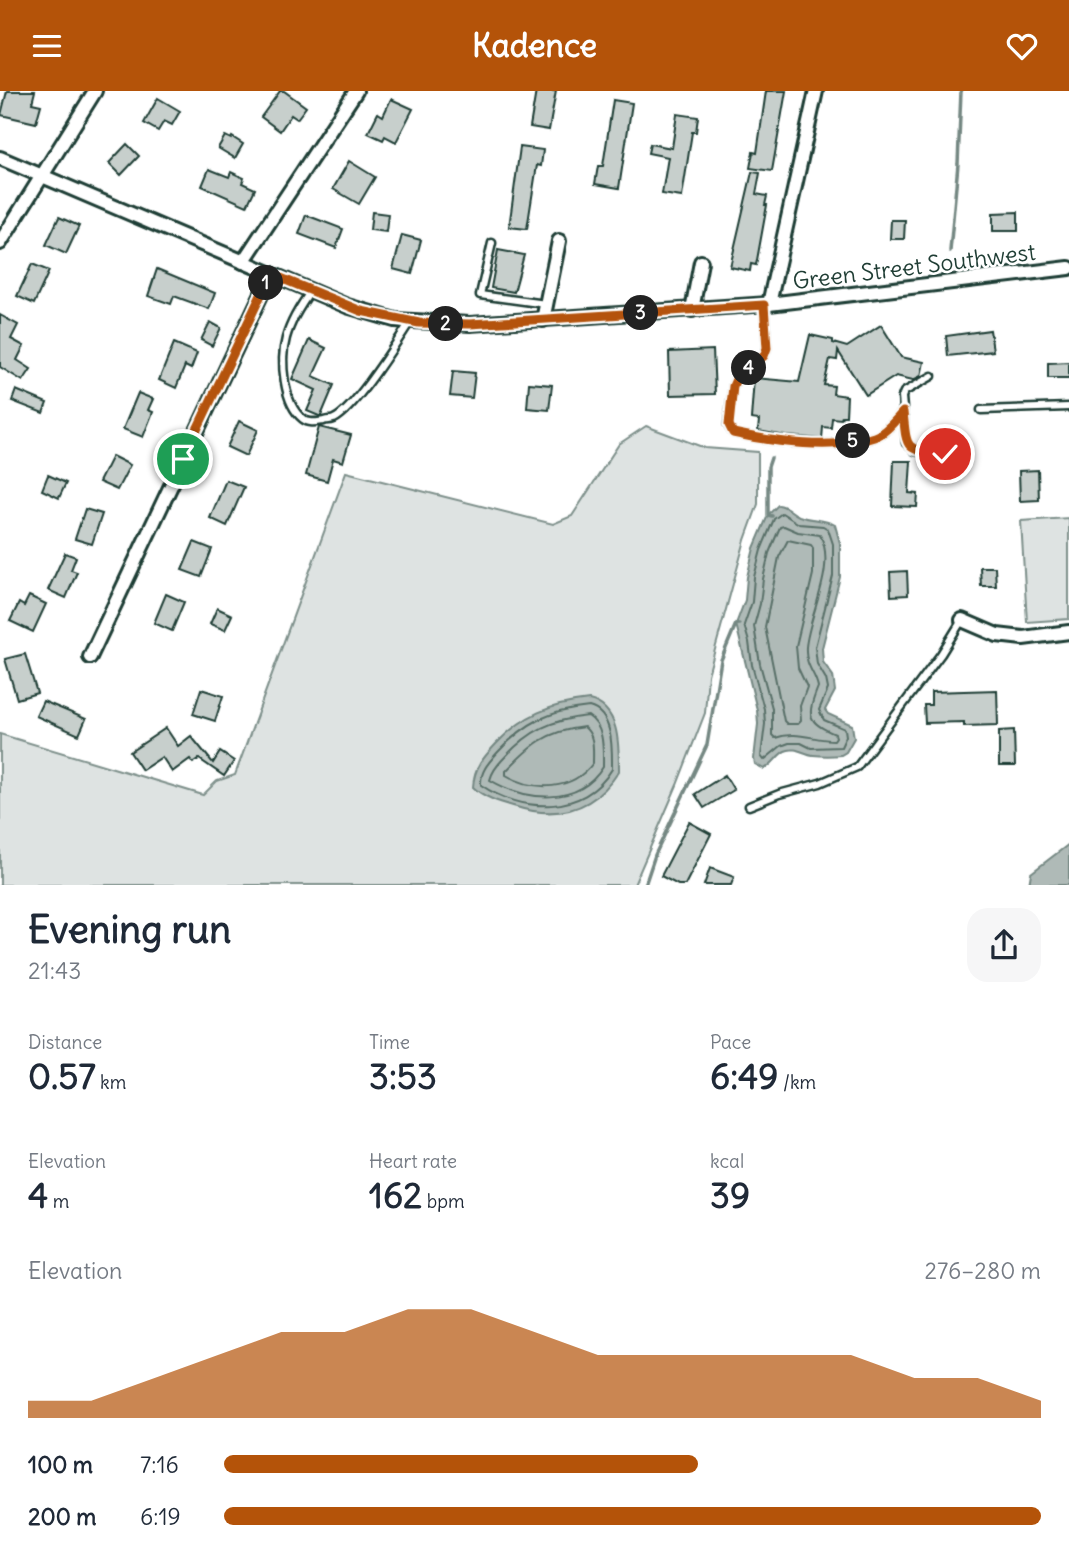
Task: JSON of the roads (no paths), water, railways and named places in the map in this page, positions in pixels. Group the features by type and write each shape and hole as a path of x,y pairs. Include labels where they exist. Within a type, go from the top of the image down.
{"street":[{"path":"0,243 95,91"},
{"path":"243,262 356,91"},
{"path":"767,304 816,91"},
{"name":"Green Street Southwest","path":"0,158 311,291 372,315 410,322 470,324 767,304 1069,268"},
{"path":"543,320 559,241"},
{"path":"692,310 701,262"},
{"path":"90,657 271,274"},
{"path":"962,620 997,635 1023,638 1069,632"}],"lane":[{"path":"492,243 480,295 547,304"},
{"path":"311,291 293,317 285,340 283,358 287,390 295,410 304,421 334,419 350,405 410,322"},
{"path":"767,304 767,348 764,356 737,377 733,386 729,425 733,433 789,442 838,444 875,437 903,412"},
{"path":"932,376 904,392 902,397 906,443 915,451 945,454"},
{"path":"981,410 1069,407"},
{"path":"749,806 820,783 857,767 941,654 962,620"}],"water":[{"path":"778,505 799,516 835,525 840,543 840,577 822,648 823,662 833,676 835,691 825,710 852,725 854,738 846,752 841,755 813,755 789,750 764,769 755,764 754,759 757,710 736,624 745,600 754,548 768,515"},
{"path":"589,700 607,711 618,739 619,771 598,796 572,809 544,812 497,801 473,787 475,774 483,759 516,725 550,708"},
{"path":"1069,844 1069,885 1029,885 1031,873"}],"waterway":[{"path":"950,251 961,91"},
{"path":"771,458 768,467 768,515 772,516"},
{"path":"645,885 655,855 707,745 721,660 736,624 739,624"}]}
